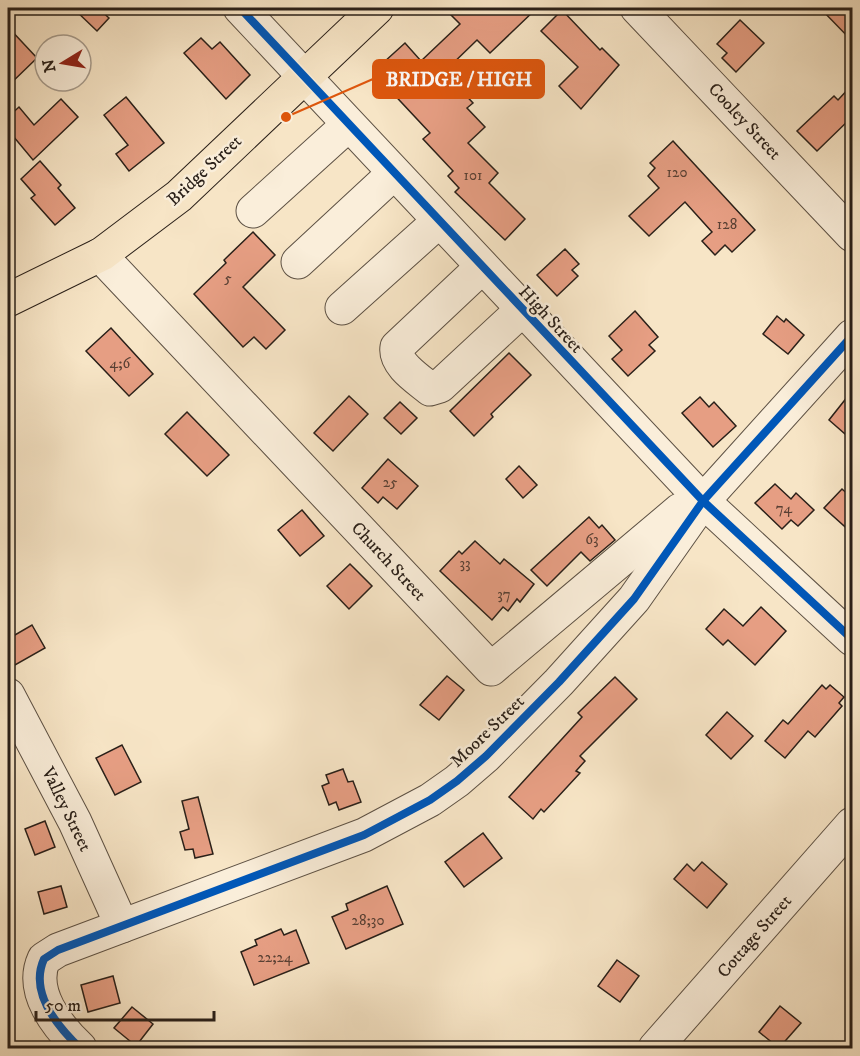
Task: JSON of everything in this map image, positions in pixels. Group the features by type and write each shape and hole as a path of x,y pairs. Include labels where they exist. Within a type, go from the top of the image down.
{"main road":[{"name":"Bridge Street","path":"8,300 100,255 179,196 377,8"}],"street":[{"name":"High Street","path":"240,8 703,501 852,639"},
{"name":"Cooley Street","path":"637,8 852,235"},
{"path":"253,211 348,125"},
{"path":"298,262 394,173"},
{"path":"342,308 439,221"},
{"name":"Church Street","path":"100,255 491,669 680,510 703,501"},
{"path":"482,267 397,346 396,352 401,363 430,390 440,386 522,310"},
{"name":"Moore Street","path":"80,1048 56,1022 43,991 40,968 50,954 364,835 413,810 457,781 486,756 559,682 634,599 703,501 852,336"},
{"name":"Valley Street","path":"8,695 75,822 122,926"},
{"name":"Cottage Street","path":"655,1048 852,824"}],"building":[{"path":"73,8 98,8 109,18 97,31"},
{"path":"444,8 537,8 490,53 477,40 444,72 473,103 467,108 485,127 468,143 498,173 489,183 525,219 505,240 455,192 459,188 448,176 453,171 423,139 430,133 373,72 405,43 421,61 460,24"},
{"path":"820,8 846,8 852,14 852,41"},
{"path":"562,10 600,50 602,48 619,65 581,109 559,86 578,67 541,31"},
{"path":"740,20 764,43 736,72 722,58 727,53 717,44"},
{"path":"8,27 33,54 33,62 8,86"},
{"path":"201,38 212,49 220,42 250,75 226,99 184,53"},
{"path":"852,85 852,117 817,151 797,131 834,96 838,100"},
{"path":"126,97 164,143 129,171 116,154 128,145 104,115"},
{"path":"61,99 78,117 33,160 8,130 8,117 19,107 34,125"},
{"path":"673,141 755,230 732,252 725,245 715,255 702,241 712,232 685,202 649,236 629,216 659,188 648,176 655,168 650,163"},
{"path":"40,161 61,185 58,188 75,208 55,225 31,198 35,195 21,179"},
{"path":"253,232 275,255 243,287 285,330 266,349 254,337 243,347 194,294 226,263 224,260"},
{"path":"565,249 579,264 572,270 578,276 557,296 537,275"},
{"path":"635,311 658,337 649,345 655,351 628,376 612,359 622,350 609,336"},
{"path":"777,316 784,322 786,319 804,335 788,354 763,334"},
{"path":"111,328 153,374 129,396 86,351"},
{"path":"509,353 531,375 491,414 493,417 474,436 450,411"},
{"path":"852,391 852,440 829,420"},
{"path":"349,396 368,414 333,451 314,433"},
{"path":"700,397 709,407 714,402 736,426 713,447 682,413"},
{"path":"400,402 417,418 401,434 384,418"},
{"path":"187,412 229,455 207,476 165,434"},
{"path":"388,459 418,486 397,509 383,497 378,503 362,488"},
{"path":"519,466 537,485 523,498 506,479"},
{"path":"775,484 791,499 796,493 814,510 798,526 791,520 782,529 755,503"},
{"path":"842,489 852,498 852,533 824,508"},
{"path":"302,510 324,536 300,556 278,530"},
{"path":"589,517 599,528 602,525 615,540 590,561 581,552 547,586 531,570"},
{"path":"475,541 500,564 504,559 534,584 520,602 517,599 508,611 503,607 492,620 440,571 459,551 462,554"},
{"path":"350,564 372,586 349,609 327,586"},
{"path":"761,607 786,631 755,665 728,640 723,645 706,629 724,609 743,626"},
{"path":"32,625 45,648 15,665 8,651 8,639"},
{"path":"447,676 464,690 439,720 420,705"},
{"path":"615,677 637,699 580,756 585,761 576,771 580,773 544,812 541,809 533,819 509,797 582,717 578,713"},
{"path":"822,685 826,689 830,685 844,697 839,703 842,706 815,737 808,731 785,758 765,741 783,720 788,724"},
{"path":"727,712 753,736 731,759 706,735"},
{"path":"122,745 141,782 115,795 96,758"},
{"path":"343,769 348,782 353,781 361,802 339,810 336,802 329,805 322,786 329,783 326,775"},
{"path":"198,797 213,854 195,858 193,849 185,850 180,832 189,829 182,801"},
{"path":"45,821 55,847 35,855 25,829"},
{"path":"483,833 502,858 464,887 445,862"},
{"path":"702,862 727,884 707,908 674,879 687,864 694,871"},
{"path":"61,886 67,907 44,914 38,892"},
{"path":"387,886 403,924 346,949 332,917 348,910 346,904"},
{"path":"281,929 284,935 296,930 309,963 254,985 241,952 257,945 255,940"},
{"path":"617,960 639,976 620,1002 598,986"},
{"path":"113,976 120,1003 88,1012 81,985"},
{"path":"780,1006 801,1023 779,1048 759,1032"},
{"path":"132,1007 153,1024 136,1046 114,1028"}],"cycle path":[{"path":"240,8 703,501 852,639"},
{"path":"80,1048 55,1019 43,996 40,971 44,959 58,950 364,835 430,800 457,781 486,756 559,682 634,599 703,501 852,336"}],"place":[{"name":"BRIDGE / HIGH","path":"286,117"}]}
